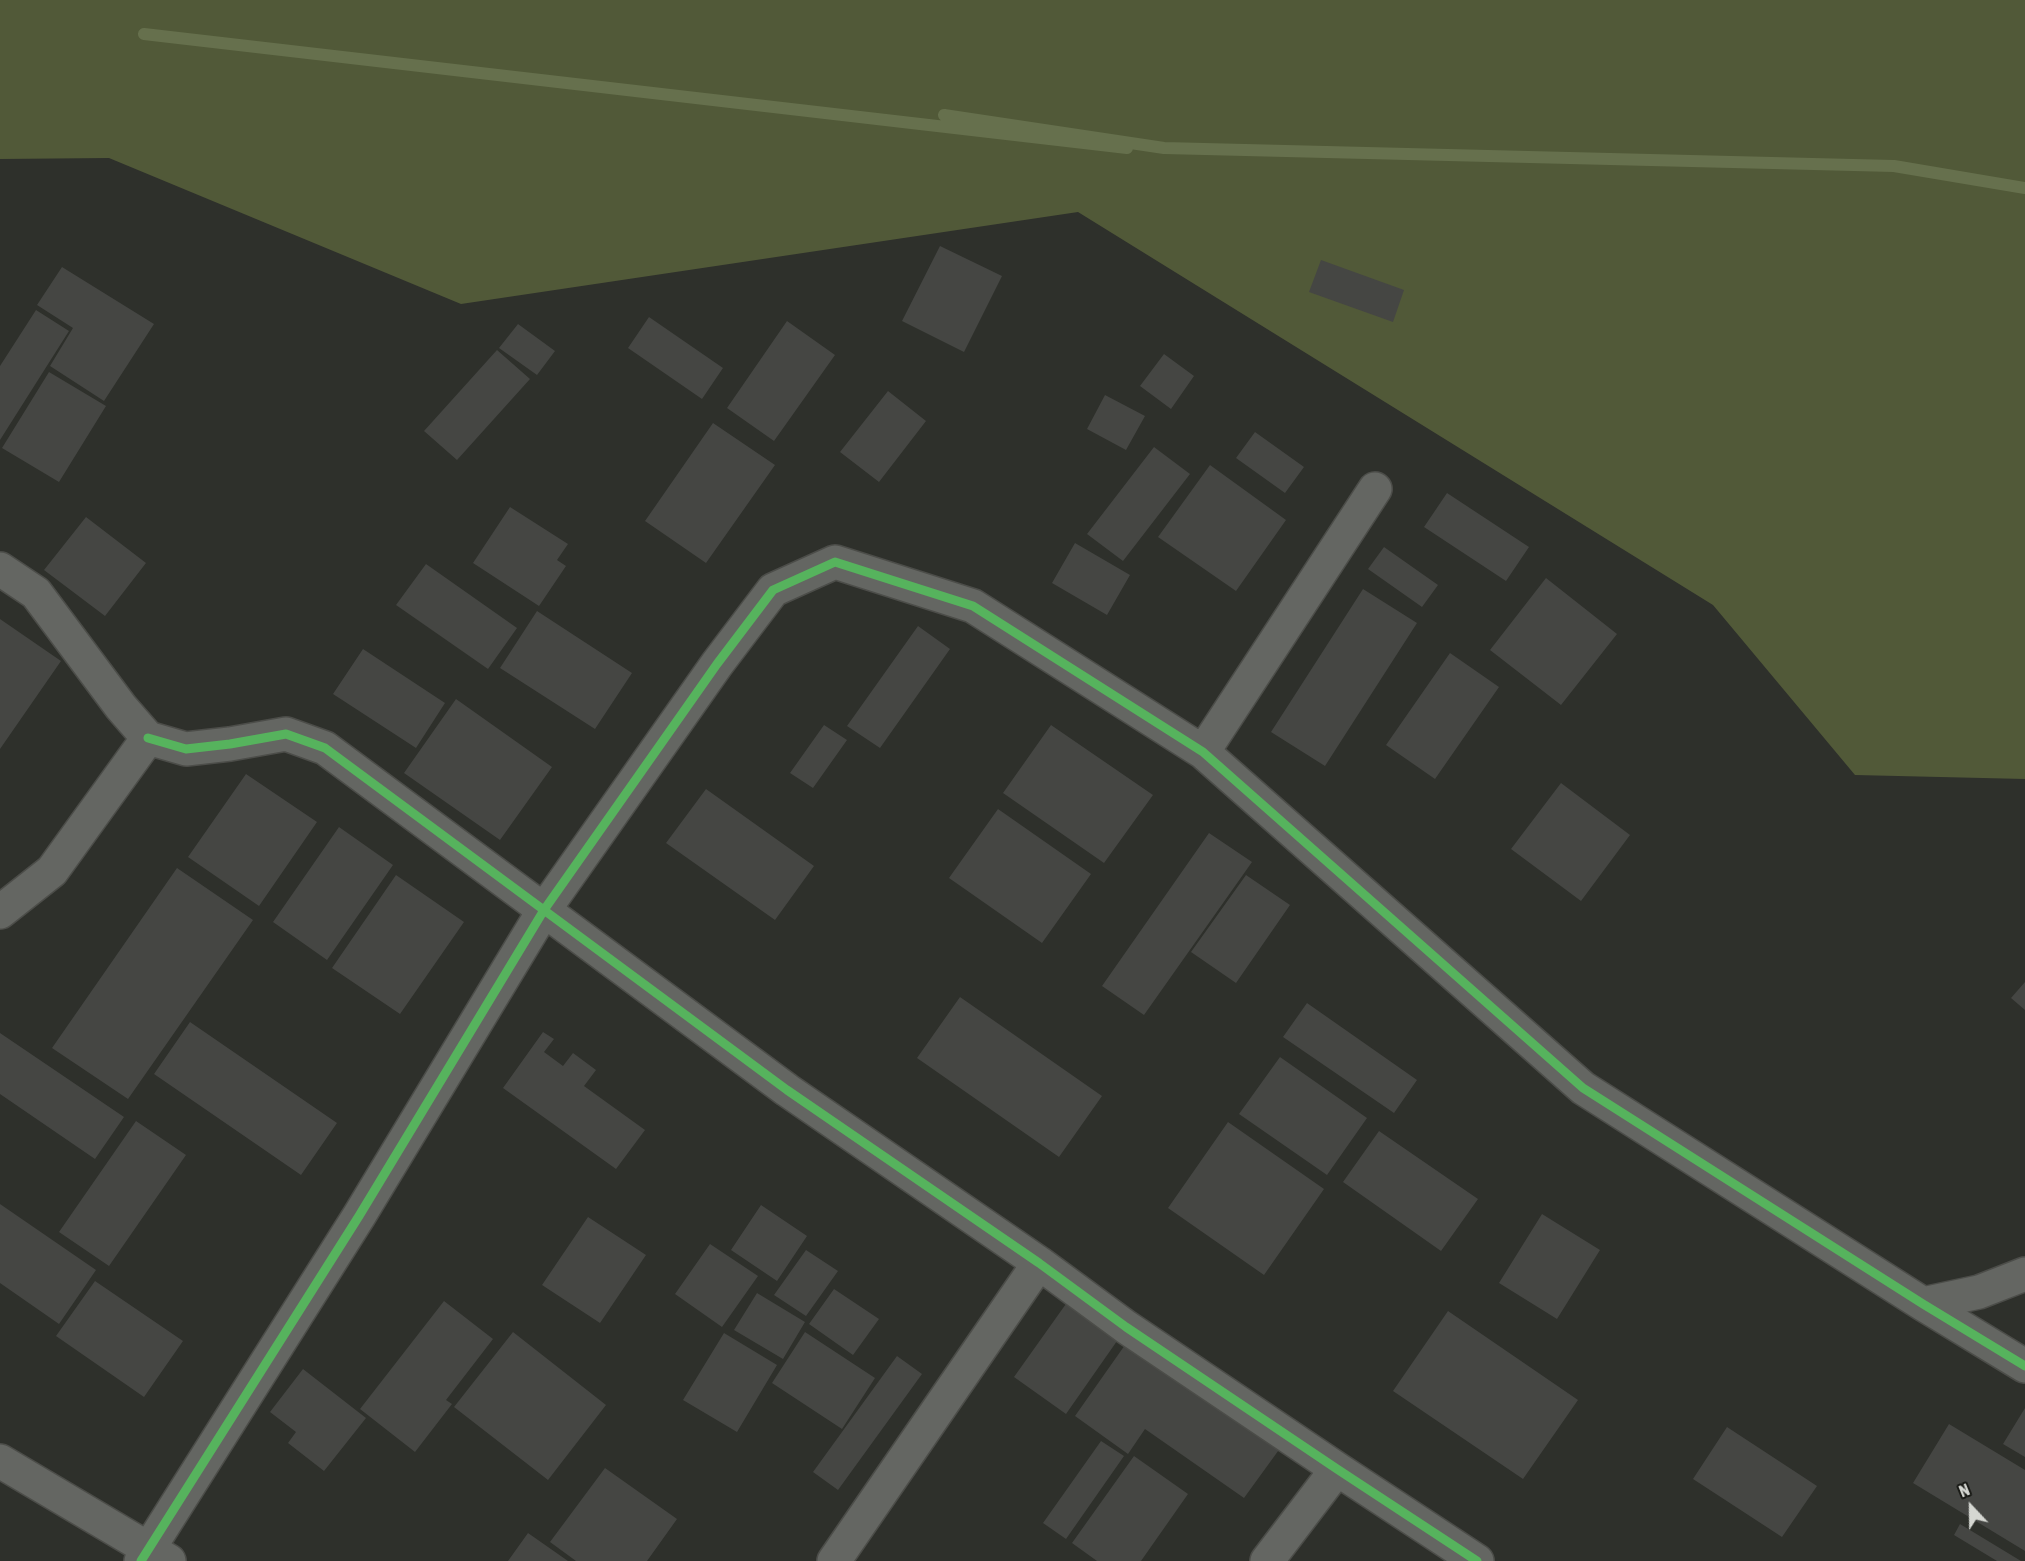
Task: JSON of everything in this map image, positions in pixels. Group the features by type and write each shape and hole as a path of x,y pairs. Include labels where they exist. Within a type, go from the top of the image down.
{"street":[{"path":"1203,752 1375,489"},
{"path":"0,1461 153,1557 544,910 717,664 773,590 835,562 974,606 1203,752 1583,1088 1923,1304 2025,1366"},
{"path":"0,569 36,593 121,707 148,738 186,749 286,734 325,748 788,1090 1038,1263 1126,1327 1477,1561"},
{"path":"0,912 52,871 148,738"},
{"path":"834,1561 1038,1263"},
{"path":"1923,1304 1979,1292 2025,1274"},
{"path":"1267,1561 1337,1469"}],"green space":[{"path":"0,0 2025,0 2025,779 1855,775 1713,605 1078,212 461,304 109,158 0,159"}],"building":[{"path":"940,246 1002,276 964,352 902,321"},
{"path":"1321,260 1404,290 1393,322 1309,292"},
{"path":"62,267 154,324 104,401 50,366 73,328 37,305"},
{"path":"36,310 69,331 0,440 0,366"},
{"path":"649,317 723,368 702,399 628,348"},
{"path":"787,321 835,355 774,441 727,408"},
{"path":"518,324 555,351 537,375 499,348"},
{"path":"497,350 530,379 457,460 424,431"},
{"path":"1164,354 1194,376 1171,409 1140,386"},
{"path":"49,372 106,406 59,482 2,448"},
{"path":"888,391 926,421 879,482 840,452"},
{"path":"1105,395 1145,416 1126,450 1087,429"},
{"path":"713,423 775,465 706,563 645,521"},
{"path":"1255,432 1304,467 1285,493 1236,458"},
{"path":"1154,447 1190,474 1123,561 1087,534"},
{"path":"1210,465 1286,520 1236,591 1158,537"},
{"path":"1447,493 1529,547 1506,581 1424,527"},
{"path":"510,507 568,544 557,560 566,566 539,606 473,563"},
{"path":"86,517 146,563 105,616 44,570"},
{"path":"1075,543 1130,575 1107,615 1052,583"},
{"path":"1384,547 1438,585 1422,607 1368,569"},
{"path":"426,564 517,628 488,669 396,605"},
{"path":"1546,578 1617,634 1561,705 1490,650"},
{"path":"1363,589 1417,623 1325,766 1271,732"},
{"path":"537,611 632,673 595,729 500,668"},
{"path":"0,619 61,661 0,749"},
{"path":"918,626 950,649 880,748 847,726"},
{"path":"363,649 445,703 416,748 333,694"},
{"path":"1450,653 1499,687 1435,779 1386,745"},
{"path":"456,699 552,767 500,840 404,773"},
{"path":"824,725 847,740 813,788 790,773"},
{"path":"1051,725 1153,795 1104,863 1003,793"},
{"path":"246,774 317,822 259,906 188,857"},
{"path":"1561,783 1630,835 1581,901 1511,849"},
{"path":"706,789 814,866 775,920 666,843"},
{"path":"998,809 1091,874 1042,943 949,878"},
{"path":"339,827 393,865 327,960 273,922"},
{"path":"1209,833 1252,862 1144,1015 1102,986"},
{"path":"177,868 253,920 128,1099 52,1048"},
{"path":"396,875 464,922 400,1014 332,968"},
{"path":"1246,875 1290,905 1236,983 1191,952"},
{"path":"2025,982 2025,1010 2011,998"},
{"path":"960,997 1102,1096 1059,1157 917,1058"},
{"path":"1307,1003 1417,1080 1394,1113 1283,1037"},
{"path":"190,1022 337,1123 301,1175 154,1074"},
{"path":"543,1032 554,1039 544,1052 563,1066 573,1053 596,1070 584,1086 645,1130 616,1169 503,1088"},
{"path":"0,1033 124,1117 95,1159 0,1094"},
{"path":"1280,1057 1367,1118 1327,1175 1239,1114"},
{"path":"136,1121 186,1155 109,1266 59,1232"},
{"path":"1228,1122 1324,1189 1264,1275 1168,1208"},
{"path":"1379,1131 1478,1199 1441,1251 1343,1182"},
{"path":"0,1204 96,1270 59,1324 0,1283"},
{"path":"761,1205 807,1236 777,1281 731,1250"},
{"path":"1542,1214 1600,1250 1557,1319 1499,1283"},
{"path":"588,1217 646,1255 600,1323 542,1285"},
{"path":"710,1244 758,1276 722,1327 675,1294"},
{"path":"806,1250 838,1271 806,1316 774,1295"},
{"path":"95,1281 183,1341 144,1397 56,1336"},
{"path":"834,1289 879,1319 853,1355 809,1324"},
{"path":"757,1293 805,1322 783,1359 734,1330"},
{"path":"1073,1294 1124,1331 1066,1414 1014,1377"},
{"path":"444,1301 493,1339 446,1400 452,1404 415,1452 360,1409"},
{"path":"1448,1311 1578,1400 1523,1479 1393,1391"},
{"path":"513,1332 606,1405 548,1480 454,1407"},
{"path":"805,1332 875,1378 842,1429 772,1383"},
{"path":"724,1333 777,1365 737,1432 683,1400"},
{"path":"1132,1335 1281,1447 1244,1498 1145,1429 1128,1454 1075,1416"},
{"path":"897,1356 922,1374 838,1490 813,1472"},
{"path":"303,1369 366,1418 324,1471 288,1443 296,1432 270,1412"},
{"path":"2025,1408 2025,1457 2003,1444"},
{"path":"1949,1424 2025,1470 2025,1551 1913,1483"},
{"path":"1727,1427 1817,1486 1782,1537 1693,1479"},
{"path":"1101,1441 1124,1456 1066,1539 1043,1523"},
{"path":"1134,1456 1188,1494 1141,1561 1097,1561 1072,1543"},
{"path":"605,1468 677,1519 647,1561 576,1561 550,1542"},
{"path":"1960,1524 2021,1561 1997,1561 1954,1535"},
{"path":"528,1533 568,1561 508,1561"}],"waterway":[{"path":"144,34 1127,148 944,115 1164,148 1894,166 2025,188"}],"cycle path":[{"path":"141,1561 359,1216 544,910 717,664 773,590 835,562 973,606 1203,752 1583,1088 1923,1304 2025,1366"},
{"path":"148,738 186,749 286,734 325,748 787,1090 1039,1263 1126,1327 1477,1561"}]}
